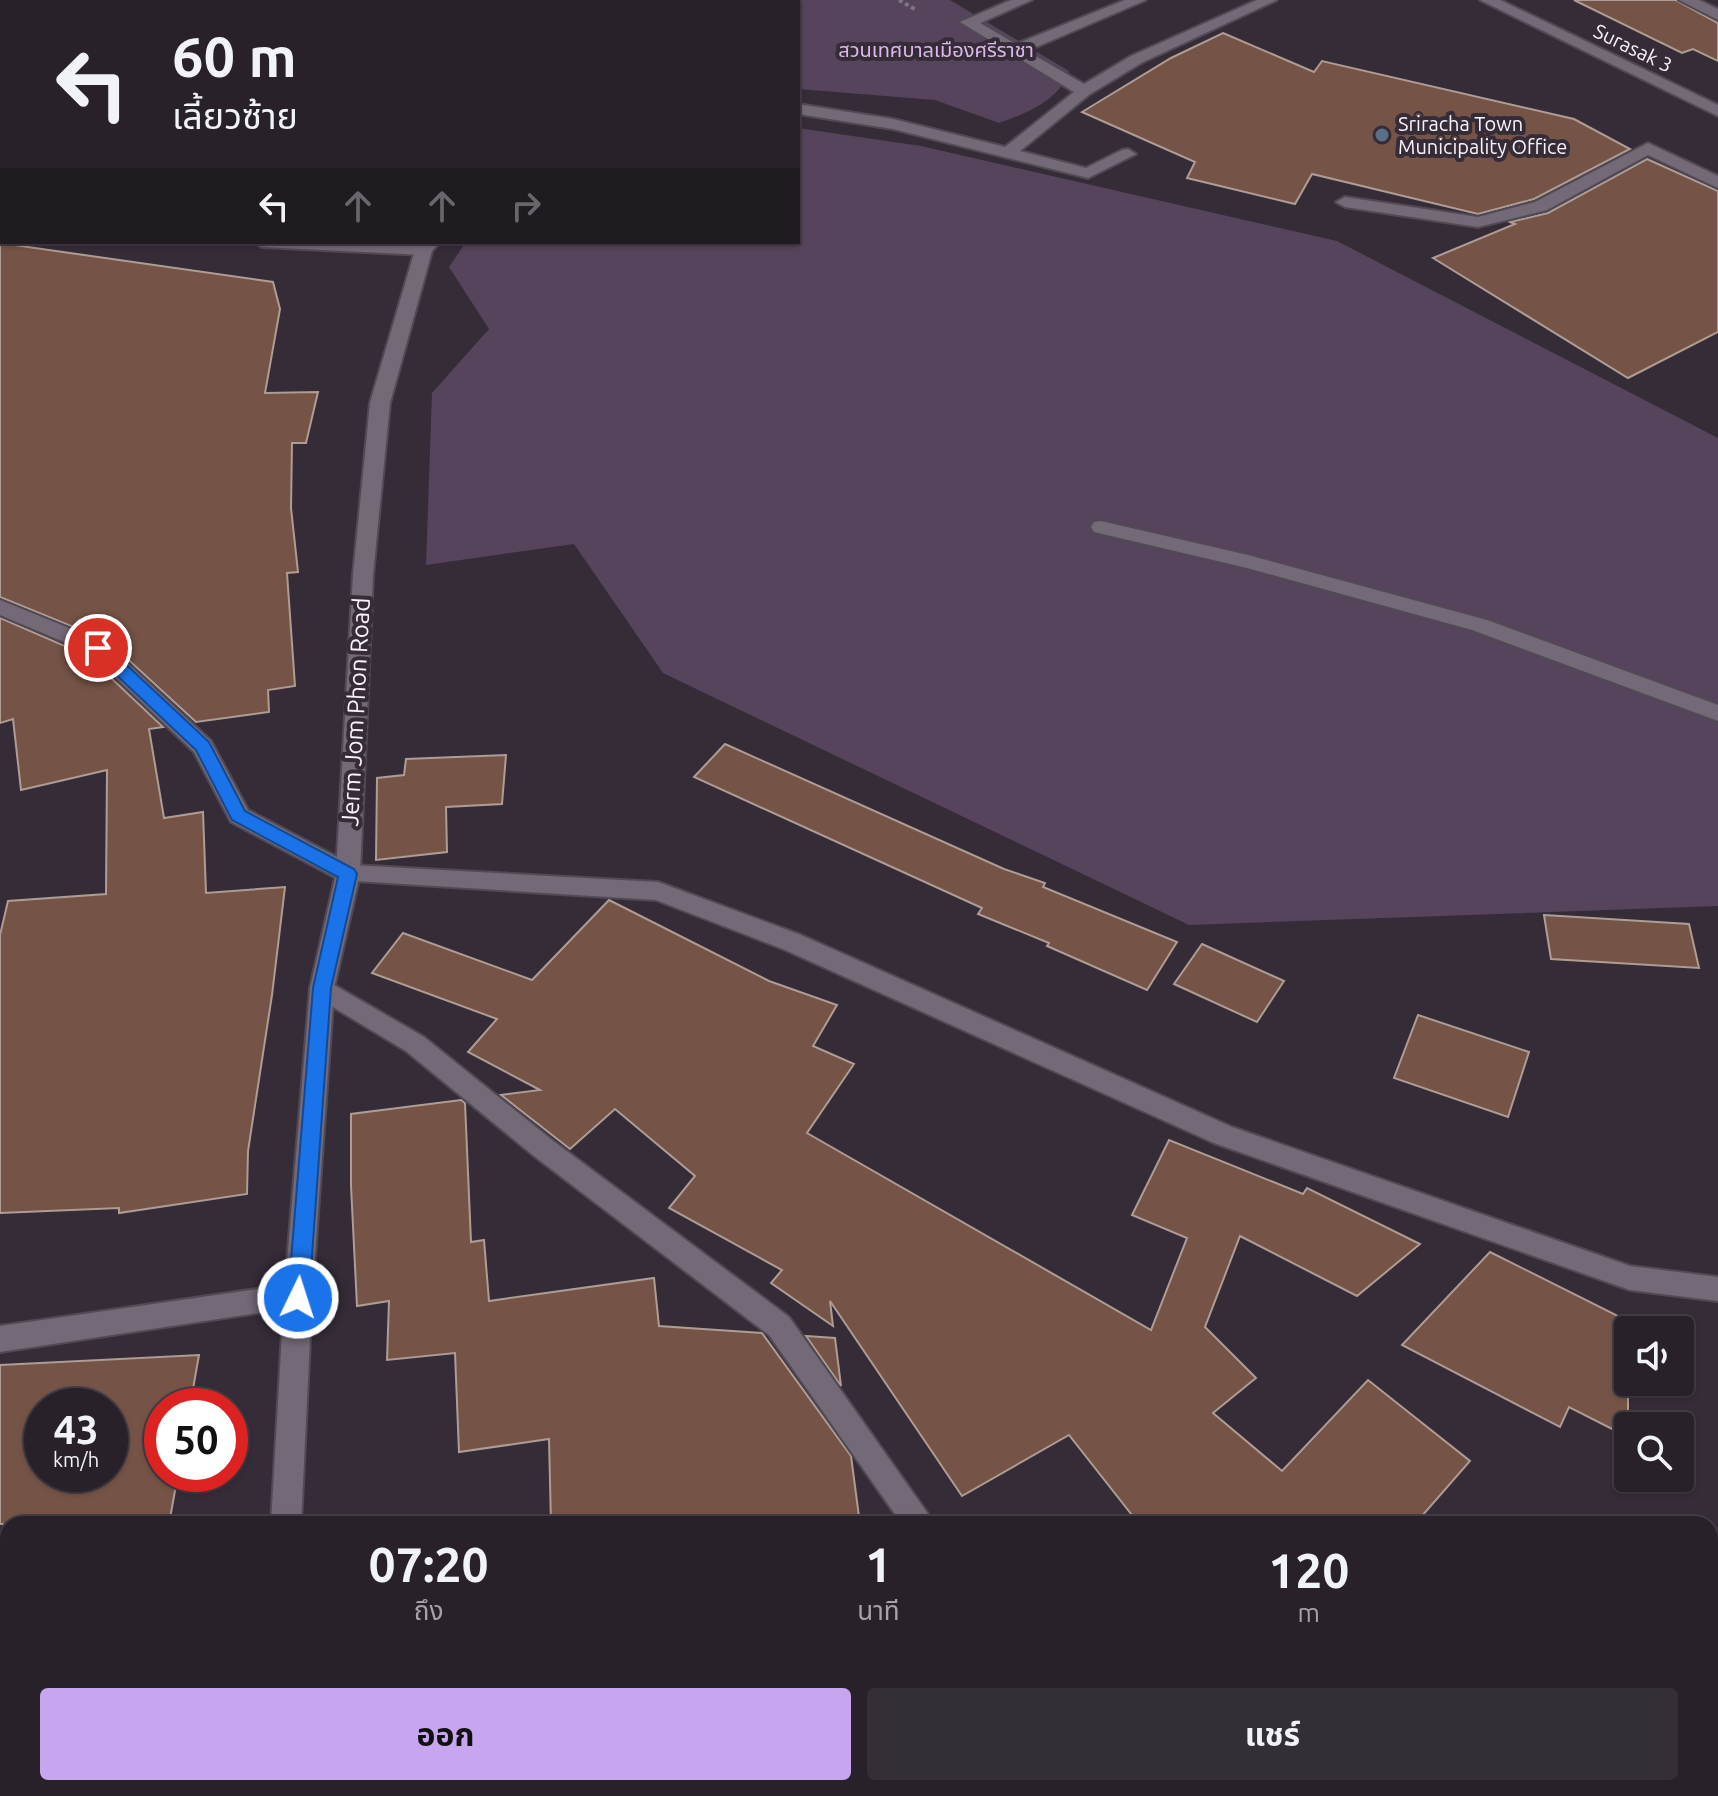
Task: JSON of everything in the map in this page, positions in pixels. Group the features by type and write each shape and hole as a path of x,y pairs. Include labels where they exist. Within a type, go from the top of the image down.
{"street":[{"path":"1024,0 968,22 1084,91"},
{"path":"1015,50 1138,0"},
{"path":"1009,152 1084,91 1137,59 1269,0"},
{"name":"Surasak 3","path":"1488,0 1718,111"},
{"path":"1687,0 1718,15"},
{"path":"800,109 893,124 1088,173 1128,154"},
{"path":"1345,202 1478,222 1541,206 1648,148 1718,183"},
{"path":"344,244 427,246"},
{"name":"Jerm Jom Phon Road","path":"286,1516 298,1298 322,988 348,874 363,575 380,403 427,246"},
{"path":"1101,527 1248,562 1479,625 1718,713"},
{"path":"0,607 98,648 203,747 239,816 348,874 658,891 806,948 1223,1135 1630,1278 1718,1289"},
{"path":"322,988 415,1044 543,1148 779,1326 914,1516"},
{"path":"0,1339 257,1301 298,1298"}],"path":[{"path":"899,0 916,10"}],"green space":[{"name":"สวนเทศบาลเมืองศรีราชา","path":"800,0 950,0 1069,71 1050,98 1031,110 999,123 935,100 800,89"},
{"path":"800,128 921,146 1337,241 1718,438 1718,906 1189,925 663,673 574,544 426,565 432,393 489,329 449,267 465,244 800,244"}],"building":[{"path":"1574,0 1676,0 1718,23 1718,61 1693,49 1682,53"},
{"name":"Sriracha Town Municipality Office","path":"1223,33 1314,72 1322,61 1574,119 1630,149 1534,199 1478,214 1312,174 1295,204 1187,178 1195,162 1082,112 1171,58"},
{"path":"1647,159 1718,191 1718,332 1628,378 1433,258 1515,224 1510,222 1548,213"},
{"path":"0,244 273,282 280,309 265,393 318,392 306,443 292,443 291,508 298,572 287,573 295,686 268,690 269,712 196,722 108,641 0,597"},
{"path":"0,618 88,656 163,727 149,729 164,818 203,812 206,893 285,887 248,1151 247,1194 119,1213 119,1208 0,1213 0,935 8,901 106,894 107,770 21,790 13,719 0,723"},
{"path":"725,744 1004,869 1045,883 1043,887 1177,942 1147,990 1047,946 1049,943 978,914 982,908 694,777"},
{"path":"506,755 502,804 446,807 447,852 376,860 377,778 404,775 406,759"},
{"path":"609,900 769,981 837,1005 813,1046 854,1064 807,1133 1151,1330 1187,1238 1132,1215 1169,1140 1303,1194 1307,1188 1420,1244 1357,1296 1240,1236 1205,1327 1256,1378 1213,1413 1282,1471 1368,1380 1470,1461 1422,1516 1133,1516 1069,1435 962,1496 830,1301 833,1326 771,1283 782,1270 669,1208 695,1176 615,1109 570,1149 501,1095 540,1090 468,1052 497,1019 372,973 403,933 532,980"},
{"path":"1544,915 1689,924 1699,968 1551,959"},
{"path":"1202,944 1284,981 1257,1022 1174,984"},
{"path":"1418,1015 1529,1052 1508,1117 1394,1078"},
{"path":"461,1100 465,1103 471,1242 484,1240 489,1301 654,1278 659,1326 762,1333 851,1456 859,1516 551,1516 549,1439 459,1452 455,1353 387,1360 389,1301 357,1306 351,1114"},
{"path":"1490,1252 1618,1316 1614,1316 1614,1396 1628,1396 1628,1412 1614,1412 1614,1430 1569,1407 1560,1427 1402,1345"},
{"path":"806,1336 835,1338 841,1386"},
{"path":"199,1355 193,1388 144,1388 144,1492 175,1492 170,1516 0,1516 0,1365"}],"place":[{"name":"Sriracha Town Municipality Office","path":"1382,135"}],"route":[{"path":"98,648 203,747 239,816 348,874 322,988 298,1298"}]}
